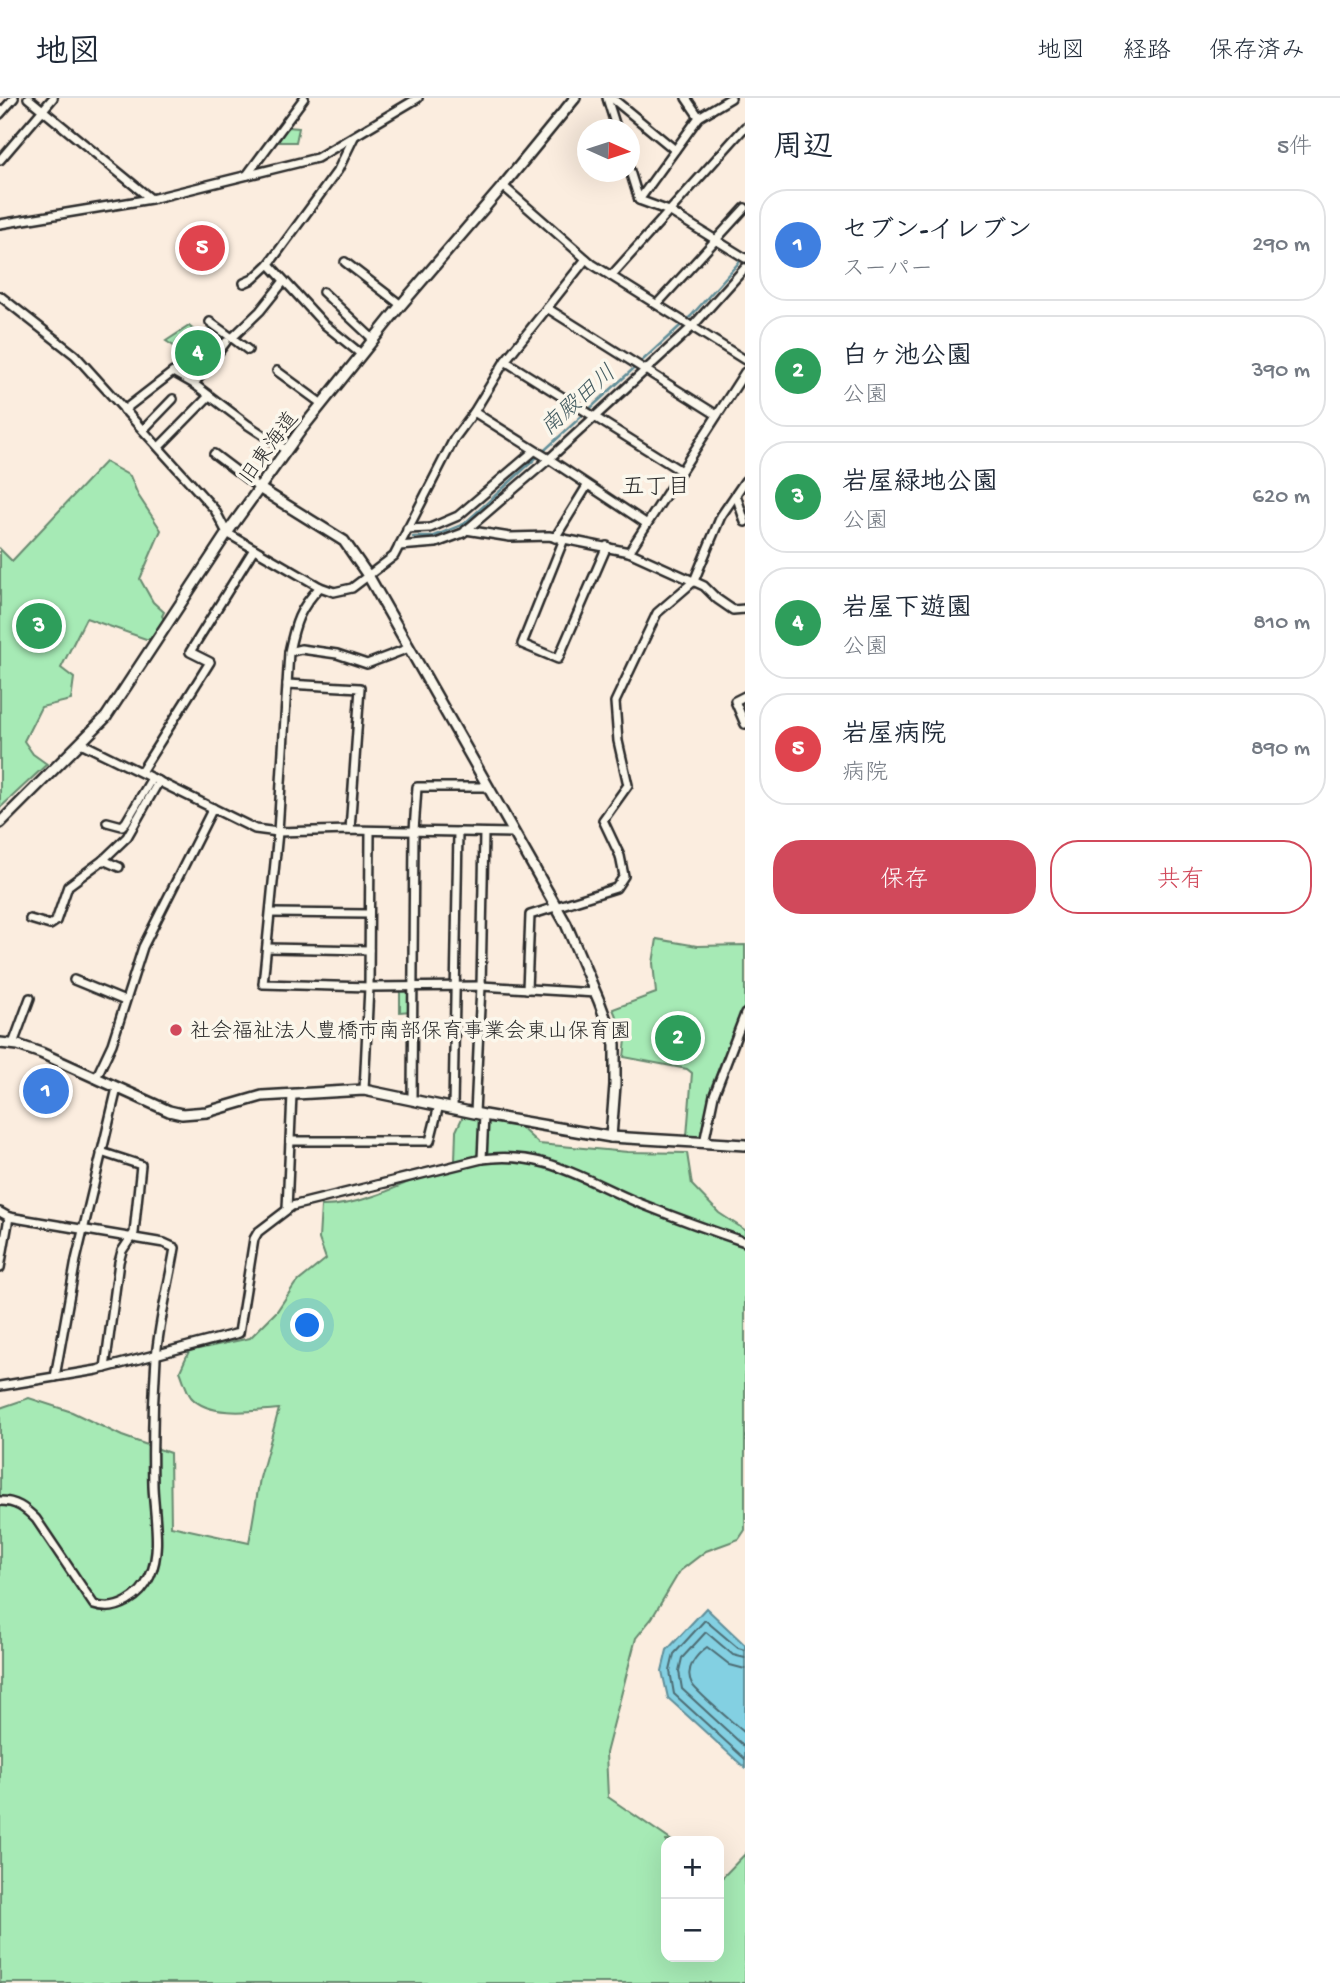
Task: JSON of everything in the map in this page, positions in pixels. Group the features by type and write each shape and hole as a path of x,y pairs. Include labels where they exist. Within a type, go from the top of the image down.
{"street":[{"path":"0,114 13,98"},
{"path":"28,98 151,199"},
{"path":"0,160 52,98"},
{"path":"247,176 304,98"},
{"path":"0,224 151,199 317,158 418,98"},
{"name":"旧東海道","path":"0,823 106,717 227,533 286,450 373,339 575,98"},
{"path":"610,98 615,119"},
{"path":"610,98 676,150"},
{"path":"686,98 699,117"},
{"path":"639,200 699,117 731,98"},
{"path":"611,276 745,127"},
{"path":"244,283 253,279 269,264 338,170 354,137"},
{"path":"633,182 639,200"},
{"path":"503,186 586,259 745,360"},
{"path":"639,200 669,211 743,256"},
{"path":"657,304 745,208"},
{"path":"0,296 75,355 215,510 227,533 320,587 334,592 352,589 394,556 454,439 505,361 586,259"},
{"path":"345,262 401,305"},
{"path":"269,264 324,324 362,354"},
{"path":"399,546 436,543 466,530 547,458 590,413 690,326 745,268"},
{"path":"194,384 229,340 260,311 284,281"},
{"path":"323,292 373,339"},
{"path":"547,308 717,415"},
{"path":"210,322 229,340 248,351"},
{"path":"505,361 681,471"},
{"path":"277,371 322,404"},
{"path":"124,410 173,372 286,450"},
{"path":"629,552 745,372"},
{"path":"159,447 209,396"},
{"path":"143,430 173,399"},
{"path":"474,412 647,524"},
{"path":"407,528 430,528 458,516 535,452"},
{"path":"214,454 259,488 344,541 369,577 555,906 596,993 615,1044 611,1137"},
{"path":"527,989 530,915 616,888 624,876 620,856 603,820 628,785 618,741 615,702 657,612 694,581 721,516 745,481"},
{"path":"555,538 587,486"},
{"path":"736,495 745,522"},
{"path":"466,530 510,537 564,539 629,552 704,586 717,600 733,610 745,609"},
{"path":"564,539 522,644 558,659 607,546"},
{"path":"141,772 210,662 190,652 254,550"},
{"path":"320,587 306,602 295,623 289,652 278,832 263,984 481,986 596,993"},
{"path":"289,652 301,649 337,654 367,664 409,649"},
{"path":"287,684 360,688 350,830"},
{"path":"745,696 735,701 745,724"},
{"path":"81,743 256,829 278,832 350,830 514,833"},
{"path":"107,821 122,826 155,779"},
{"path":"30,919 50,925 56,921 68,886 103,860 127,837 155,779"},
{"path":"412,1099 414,831 417,787 488,787"},
{"path":"96,1078 112,1044 143,947 213,808"},
{"path":"364,1090 369,987 370,831"},
{"path":"453,1108 458,832"},
{"path":"482,1159 480,1114 484,833"},
{"path":"103,860 120,867"},
{"path":"271,913 369,914"},
{"path":"267,948 369,950"},
{"path":"74,980 125,1001"},
{"path":"13,1044 30,998"},
{"path":"705,1143 714,1095 745,1014"},
{"path":"0,1042 41,1053 169,1111 182,1114 207,1112 262,1096 364,1090 611,1137 745,1145"},
{"path":"55,1377 83,1229 117,1087"},
{"path":"288,1209 292,1094"},
{"path":"290,1141 430,1141 439,1105"},
{"path":"101,1152 141,1165 134,1233 122,1251 119,1262 105,1368"},
{"path":"0,1386 105,1368 239,1333 254,1239 258,1232 288,1209 482,1159 502,1156 545,1161 691,1224 745,1242"},
{"path":"0,1212 9,1217 164,1243 175,1248 156,1356 153,1452 155,1549 152,1574 142,1592 123,1603 106,1607 94,1605 36,1519 26,1508 13,1502 0,1501"},
{"path":"0,1268 9,1217"}],"green space":[{"path":"287,127 299,128 296,142 278,142"},
{"path":"189,326 202,337 212,326 226,335 203,365 166,341"},
{"path":"105,462 130,476 138,495 161,530 140,579 153,602 164,612 164,619 151,639 146,639 86,618 61,668 74,678 71,700 41,707 24,741 33,754 47,764 0,808 0,549 12,561"},
{"path":"657,939 697,946 745,945 745,1005 712,1085 700,1138 687,1136 692,1073 687,1069 624,1057 626,1040 613,1009 656,993 653,963"},
{"path":"400,988 411,988 411,1011 400,1012"},
{"path":"463,1116 517,1124 539,1144 628,1152 687,1153 692,1185 719,1213 745,1230 745,1530 739,1539 706,1551 680,1571 652,1618 636,1638 606,1753 608,1797 665,1836 661,1836 661,1962 724,1962 724,1876 745,1854 745,1983 0,1983 0,1408 29,1398 72,1412 122,1436 170,1453 171,1526 249,1543 260,1478 279,1409 233,1412 199,1404 189,1394 180,1371 189,1351 250,1338 277,1311 295,1284 326,1259 319,1239 321,1206 372,1197 455,1161 456,1131"}],"water":[{"path":"706,1608 745,1645 745,1768 668,1698 662,1671 667,1650"}],"waterway":[{"name":"南殿田川","path":"413,537 432,537 464,524 691,316 742,259"}],"place":[{"name":"岩屋病院","path":"202,248"},
{"name":"岩屋下遊園","path":"198,353"},
{"name":"岩屋緑地公園","path":"39,626"},
{"name":"社会福祉法人豊橋市南部保育事業会東山保育園","path":"176,1030"},
{"name":"白ヶ池公園","path":"678,1038"},
{"name":"セブン-イレブン","path":"46,1091"}],"district":[{"name":"五丁目","path":"656,485"}]}
